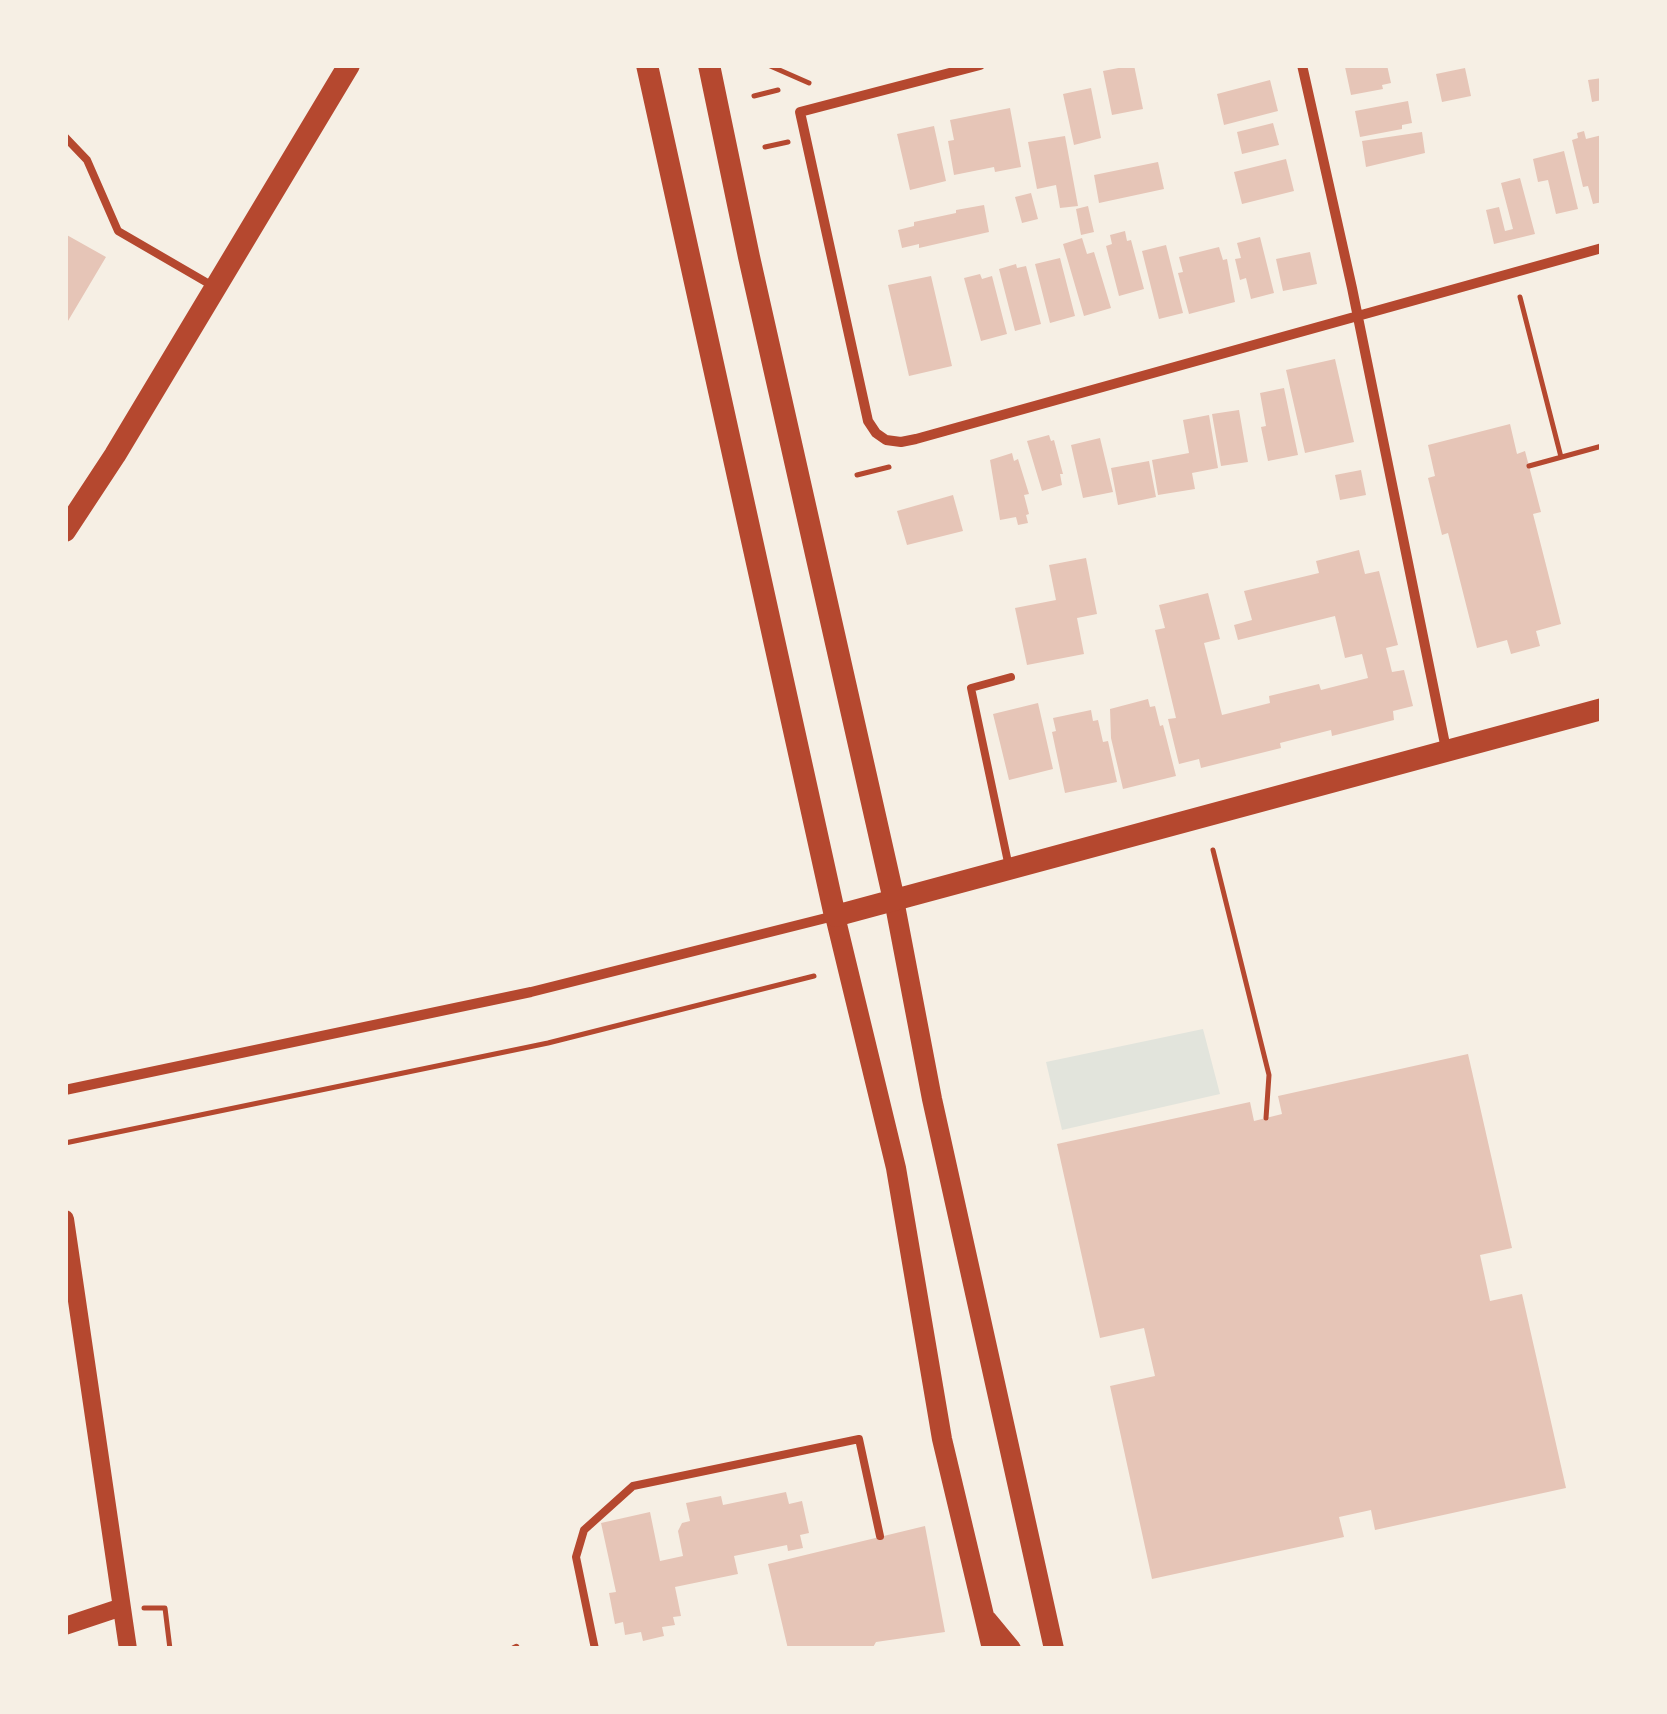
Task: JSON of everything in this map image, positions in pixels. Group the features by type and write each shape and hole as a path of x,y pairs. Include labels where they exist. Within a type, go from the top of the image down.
{"main road":[{"path":"65,531 349,65"},
{"path":"646,65 835,916 896,1168 942,1439 992,1649"},
{"path":"709,65 894,900 932,1100 1054,1649"},
{"path":"835,916 1602,709"},
{"path":"983,1614 1011,1649"}],"street":[{"path":"980,65 800,112 868,421 876,434 886,440 916,439 1602,248"},
{"path":"1302,65 1446,749"},
{"path":"65,1090 531,992 835,916"},
{"path":"65,1219 128,1649"},
{"path":"65,1626 122,1608"}],"lane":[{"path":"65,138 87,160 118,231 215,288"},
{"path":"1009,867 972,688 1011,678"},
{"path":"595,1649 576,1557 584,1530 634,1486 859,1439 880,1536"}],"path":[{"path":"768,65 810,82"},
{"path":"754,96 778,90"},
{"path":"765,147 791,141"},
{"path":"1520,298 1562,457"},
{"path":"1529,466 1602,446"},
{"path":"856,475 889,467"},
{"path":"1212,850 1269,1074 1266,1118"},
{"path":"65,1143 548,1043 814,976"},
{"path":"122,1608 165,1608 170,1649"}],"shaded area":[{"path":"1203,1029 1220,1094 1062,1130 1046,1062"}],"building":[{"path":"1134,65 1143,109 1112,115 1103,71"},
{"path":"1387,65 1391,83 1382,85 1383,89 1351,95 1345,67"},
{"path":"1465,68 1471,96 1442,102 1436,74"},
{"path":"1602,78 1602,100 1592,102 1588,80"},
{"path":"1270,80 1278,111 1224,125 1217,94"},
{"path":"1091,88 1101,138 1074,145 1063,94"},
{"path":"1408,101 1412,123 1402,125 1402,129 1360,137 1355,111"},
{"path":"1010,108 1021,167 995,172 994,167 954,175 948,141 954,140 950,120"},
{"path":"1273,123 1279,145 1242,154 1237,132"},
{"path":"934,126 946,181 910,190 897,134"},
{"path":"1584,131 1586,139 1602,135 1602,202 1593,204 1588,186 1583,187 1572,140"},
{"path":"1422,132 1425,153 1366,167 1362,141"},
{"path":"1065,136 1078,206 1060,208 1056,185 1037,189 1028,142"},
{"path":"1564,151 1578,209 1556,214 1548,180 1538,182 1533,159"},
{"path":"1286,159 1294,191 1242,204 1234,172"},
{"path":"1158,162 1164,189 1099,203 1094,175"},
{"path":"1520,178 1535,234 1494,244 1486,210 1499,207 1505,231 1513,229 1501,183"},
{"path":"1031,193 1038,219 1022,223 1015,197"},
{"path":"984,205 989,232 919,248 919,244 902,248 898,230 914,226 914,222"},
{"path":"1088,206 1094,232 1081,235 1076,209"},
{"path":"1125,231 1144,289 1119,296 1106,246 1112,244 1110,235"},
{"path":"65,234 106,257 65,326"},
{"path":"1260,237 1274,293 1251,299 1246,278 1240,280 1235,259 1241,258 1237,243"},
{"path":"1082,238 1087,254 1094,252 1111,308 1084,316 1063,244"},
{"path":"1166,245 1183,313 1159,319 1142,251"},
{"path":"1219,247 1223,260 1227,259 1235,302 1189,314 1178,273 1183,272 1179,257"},
{"path":"1310,252 1317,284 1283,291 1276,259"},
{"path":"1060,258 1075,316 1050,323 1035,264"},
{"path":"1016,264 1017,268 1026,266 1041,324 1015,331 999,269"},
{"path":"980,274 982,279 992,276 1007,334 981,341 964,278"},
{"path":"931,276 952,366 909,376 888,285"},
{"path":"1335,359 1354,442 1305,453 1286,370"},
{"path":"1284,388 1298,455 1268,461 1260,393"},
{"path":"1239,410 1248,462 1221,466 1212,414"},
{"path":"1209,415 1218,468 1192,473 1195,489 1158,495 1152,460 1189,453 1183,420"},
{"path":"1510,424 1517,454 1525,451 1541,512 1533,514 1561,624 1536,631 1540,646 1511,654 1507,640 1477,648 1448,533 1442,535 1428,478 1435,476 1428,445"},
{"path":"1049,435 1054,440 1063,474 1062,485 1042,491 1027,441"},
{"path":"1100,438 1113,492 1083,498 1071,445"},
{"path":"1012,453 1014,461 1018,459 1029,494 1024,495 1028,523 1018,525 1016,517 1000,520 990,460"},
{"path":"1149,461 1156,497 1118,505 1111,468"},
{"path":"1361,470 1366,495 1340,500 1335,475"},
{"path":"953,495 963,531 907,545 897,511"},
{"path":"1359,550 1365,574 1379,571 1398,645 1386,648 1392,672 1404,670 1413,706 1393,711 1394,720 1332,736 1331,730 1280,743 1281,748 1201,768 1199,759 1179,764 1168,719 1176,718 1155,630 1165,628 1159,605 1208,593 1220,639 1204,643 1222,715 1270,703 1269,696 1319,684 1321,690 1368,678 1362,654 1345,658 1335,616 1238,640 1234,625 1252,620 1244,591 1319,573 1316,561"},
{"path":"1086,558 1097,614 1077,618 1084,654 1027,665 1015,608 1056,600 1049,565"},
{"path":"1148,699 1150,707 1155,706 1160,726 1163,725 1176,776 1123,789 1111,738 1110,709"},
{"path":"1038,703 1053,769 1009,780 993,714"},
{"path":"1091,710 1093,721 1098,720 1103,742 1108,741 1117,782 1065,793 1052,732 1056,731 1053,718"},
{"path":"1468,1054 1512,1248 1480,1255 1490,1301 1522,1294 1566,1488 1375,1530 1371,1510 1339,1517 1344,1537 1152,1579 1110,1386 1155,1376 1144,1328 1100,1338 1057,1144 1250,1102 1254,1121 1282,1114 1278,1096"},
{"path":"786,1492 789,1504 802,1501 809,1533 800,1535 803,1548 788,1551 787,1545 734,1556 738,1574 675,1587 681,1616 673,1617 675,1625 662,1627 664,1636 643,1641 641,1632 625,1635 623,1622 615,1624 609,1593 616,1592 601,1523 650,1512 660,1561 683,1556 678,1531 682,1523 690,1521 686,1503 721,1496 723,1505"},
{"path":"925,1526 945,1632 876,1642 872,1649 788,1649 768,1564"}]}
